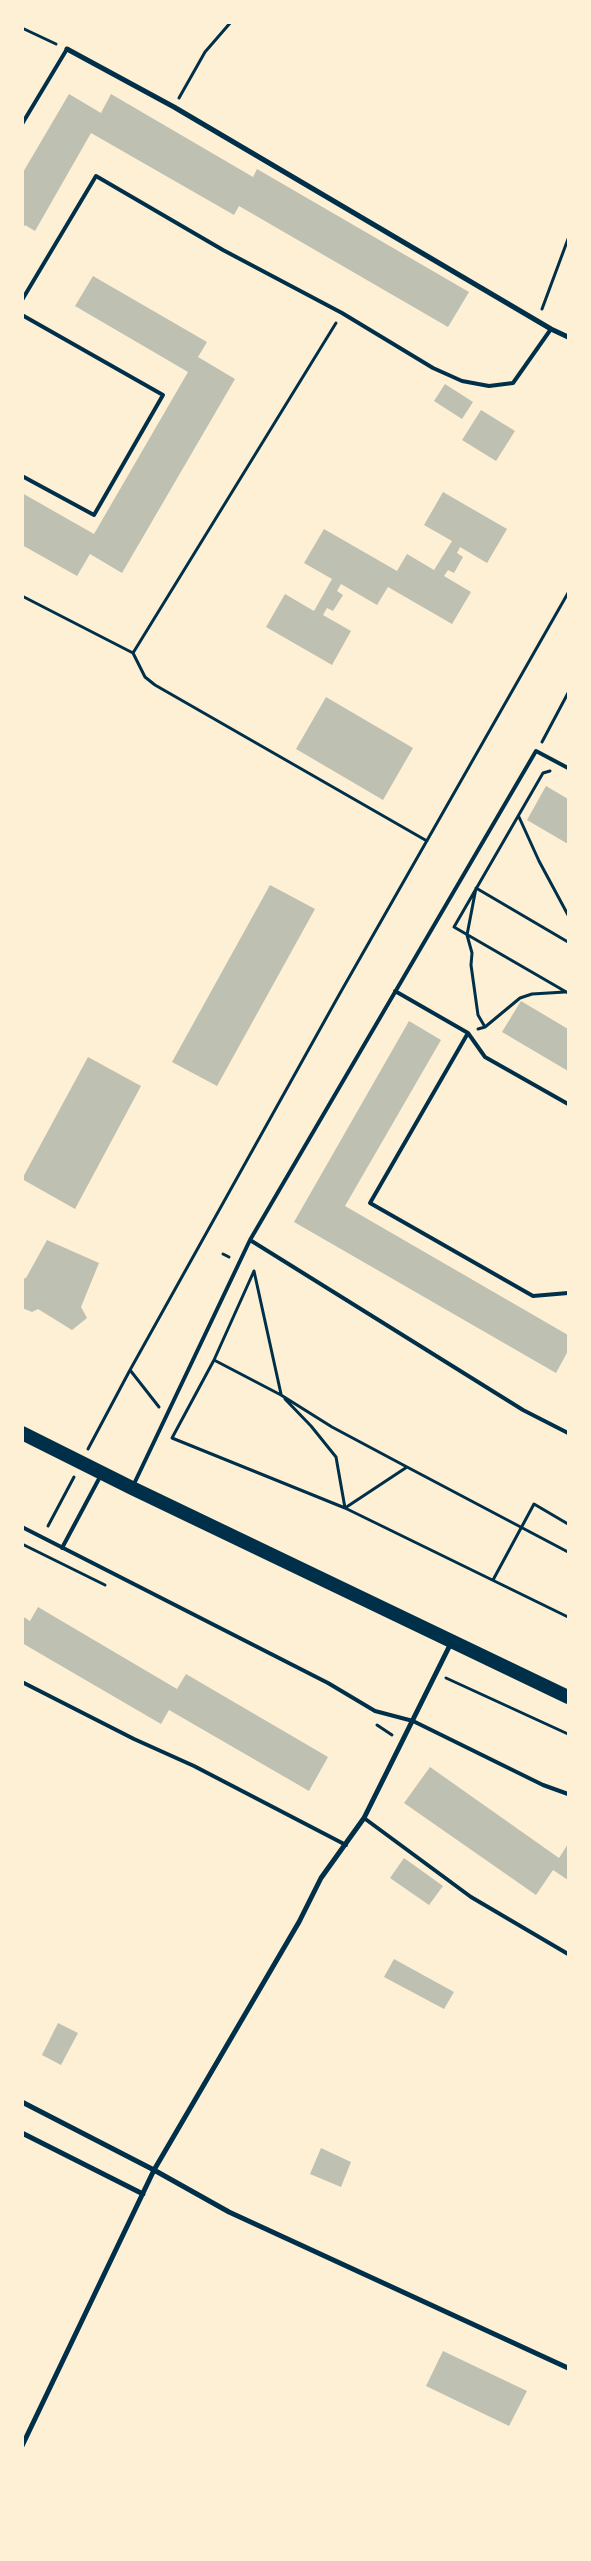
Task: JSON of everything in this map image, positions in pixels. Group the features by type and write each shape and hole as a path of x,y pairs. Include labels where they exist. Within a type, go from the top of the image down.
{"highway":[{"path":"22,1433 102,1474 568,1697"}],"street":[{"path":"67,49 174,107 537,321 568,337"},
{"path":"22,2446 154,2170 299,1922 321,1878 364,1818 401,1741 414,1721 452,1640"},
{"path":"22,2102 154,2170 229,2212 568,2368"},
{"path":"22,2133 143,2194"}],"lane":[{"path":"22,124 67,49"},
{"path":"22,300 96,176 223,250 342,313 433,368 462,381 489,386 513,383 551,329"},
{"path":"22,314 163,395 94,515 22,476"},
{"path":"132,1488 250,1240 536,752 568,768"},
{"path":"396,991 468,1033 485,1057 568,1104"},
{"path":"468,1033 370,1203 533,1296 568,1294"},
{"path":"250,1240 523,1410 568,1433"},
{"path":"62,1548 102,1474"},
{"path":"22,1527 328,1683 375,1711 414,1721 542,1785 568,1794"},
{"path":"22,1682 134,1739 194,1766 346,1845"},
{"path":"364,1818 471,1897 568,1954"}],"path":[{"path":"174,107 205,52 231,22"},
{"path":"22,28 67,49"},
{"path":"537,321 568,239"},
{"path":"134,653 342,313"},
{"path":"177,1429 130,1370 568,593"},
{"path":"22,596 134,653 145,677 155,685 427,841"},
{"path":"536,752 568,693"},
{"path":"559,770 552,770 543,774 454,927 568,992"},
{"path":"518,817 568,915"},
{"path":"476,888 467,935 472,953 470,965 476,1008 485,1027"},
{"path":"476,888 568,942"},
{"path":"468,1033 485,1027 520,998 532,994 568,992"},
{"path":"345,1508 336,1457 311,1426 281,1395 254,1270 214,1360 172,1438 345,1508 568,1617"},
{"path":"214,1360 281,1395 407,1467 568,1552"},
{"path":"345,1508 407,1467"},
{"path":"493,1580 534,1504 568,1524"},
{"path":"436,1673 568,1734"}],"building":[{"path":"69,94 101,113 111,94 253,177 257,169 469,292 448,327 239,206 234,215 91,133 35,231 25,225 22,230 22,174"},
{"path":"93,276 207,342 198,357 235,379 122,573 90,554 77,576 22,545 22,493 94,534 188,372 75,306"},
{"path":"445,384 473,402 462,419 434,401"},
{"path":"481,410 515,431 496,461 462,440"},
{"path":"443,492 507,529 487,563 460,547 457,553 463,557 454,573 448,570 444,576 471,592 452,624 388,587 377,605 341,584 337,591 343,595 333,611 327,608 323,615 351,631 332,665 266,627 285,594 314,611 332,579 304,563 324,529 397,571 407,554 434,570 452,541 424,525"},
{"path":"326,697 413,748 383,800 296,749"},
{"path":"546,786 568,799 568,844 527,820"},
{"path":"270,885 315,909 217,1086 172,1062"},
{"path":"521,1001 568,1029 568,1071 502,1032"},
{"path":"409,1021 441,1040 345,1206 568,1335 568,1351 556,1373 294,1222"},
{"path":"88,1057 141,1086 75,1209 22,1179"},
{"path":"47,1240 99,1263 81,1307 87,1318 72,1330 38,1309 32,1312 22,1308 22,1279 26,1278"},
{"path":"38,1607 177,1689 186,1674 328,1757 309,1791 169,1710 161,1724 22,1643 22,1616 30,1621"},
{"path":"430,1767 559,1858 568,1844 568,1880 553,1870 536,1895 404,1803"},
{"path":"404,1858 443,1886 429,1905 390,1878"},
{"path":"394,1959 454,1992 444,2009 384,1977"},
{"path":"58,2023 78,2033 61,2065 42,2055"},
{"path":"321,2148 351,2162 341,2187 310,2174"},
{"path":"443,2351 527,2391 509,2426 426,2386"}]}
